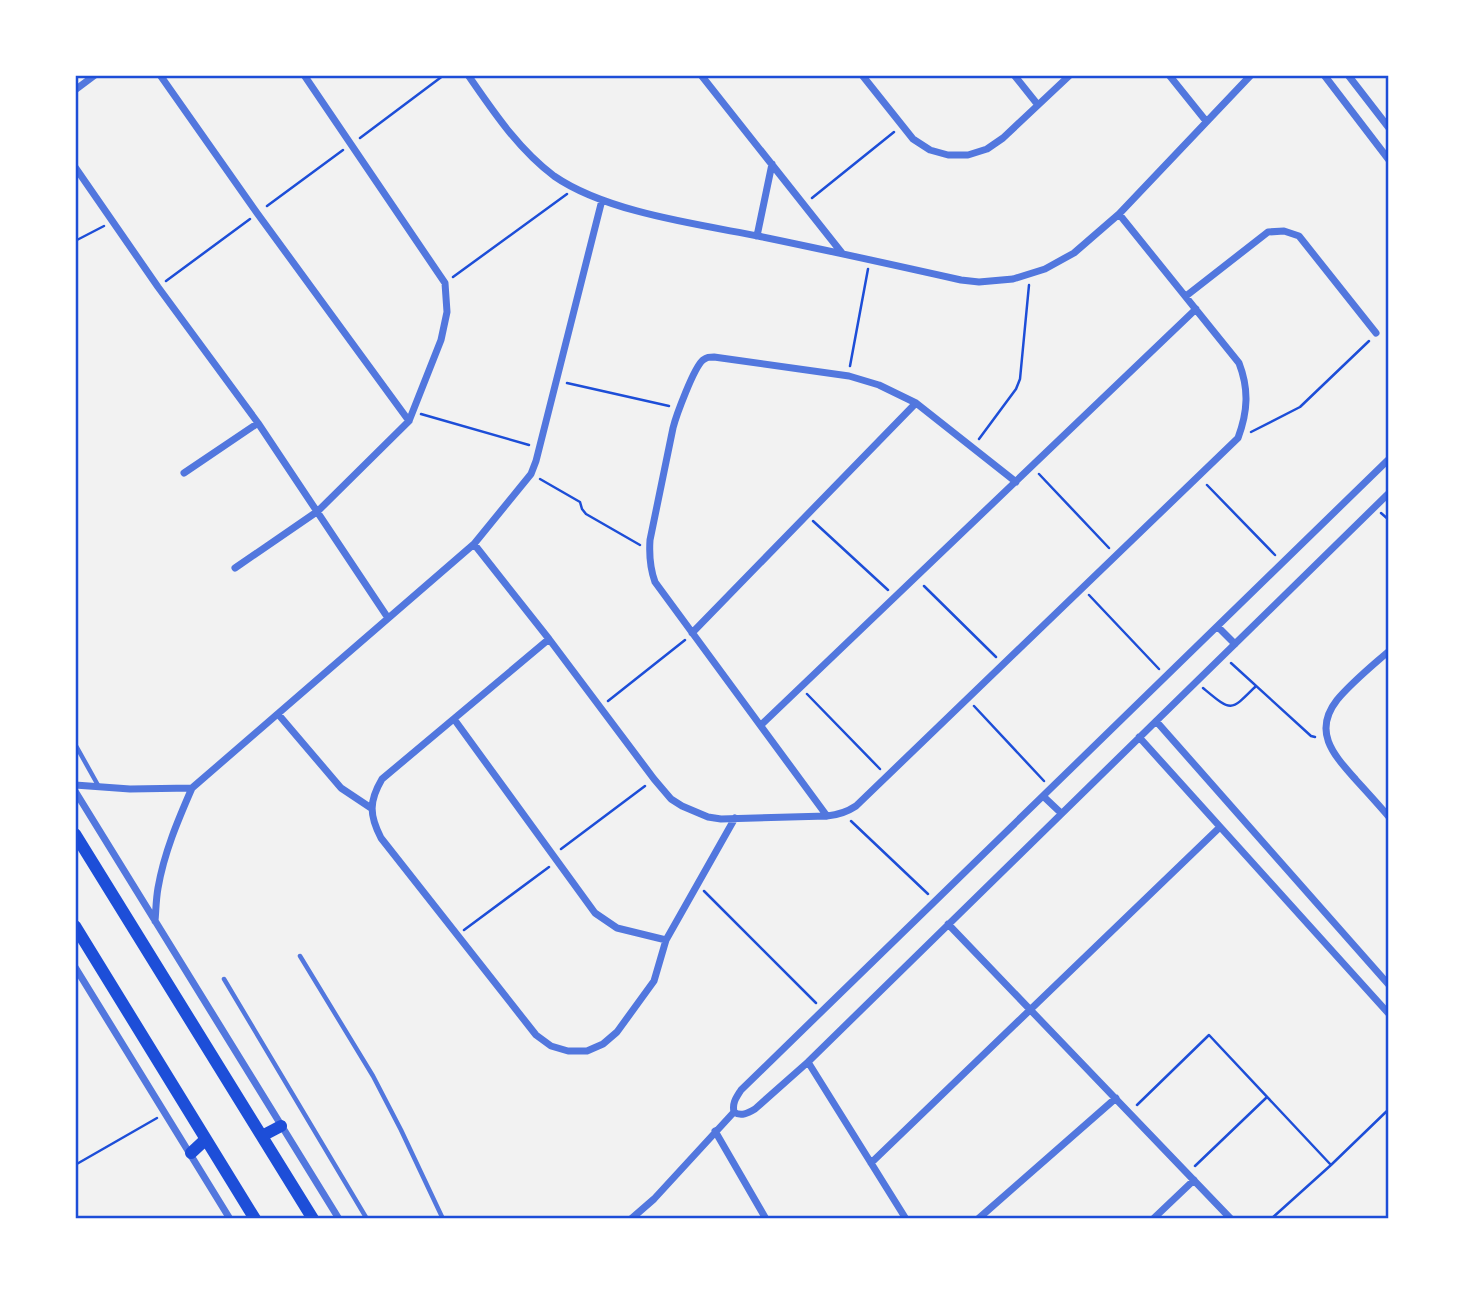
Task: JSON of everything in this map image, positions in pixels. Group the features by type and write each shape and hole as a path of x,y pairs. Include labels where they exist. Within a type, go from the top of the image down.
{"main road":[{"path":"75,834 313,1219"},
{"path":"75,926 255,1219"},
{"path":"261,1136 281,1126"},
{"path":"191,1153 206,1139"}],"street":[{"path":"75,90 95,75"},
{"path":"160,75 409,421"},
{"path":"236,568 318,511 409,421 441,340 447,312 445,283 304,75"},
{"path":"468,75 506,129 538,163 575,188 602,200 660,216 979,282 996,282 1030,275 1074,253 1119,214 1251,75"},
{"path":"701,75 843,253"},
{"path":"862,75 913,139 930,150 948,155 968,155 986,149 1003,138 1070,75"},
{"path":"1014,75 1038,106"},
{"path":"1169,75 1206,121"},
{"path":"1324,75 1389,160"},
{"path":"1348,75 1389,128"},
{"path":"757,236 772,164"},
{"path":"75,167 158,287 258,423 388,618"},
{"path":"155,921 158,889 166,854 192,788 474,544 531,474 602,200"},
{"path":"474,544 671,799 682,807 708,817 827,816 843,813 856,806 1238,438 1247,408 1245,377 1240,363 1119,214"},
{"path":"1186,296 1268,232 1284,231 1299,236 1376,333"},
{"path":"761,725 1196,309"},
{"path":"827,816 655,582 649,540 673,428 698,365 714,357 849,376 879,385 916,403 1016,482"},
{"path":"692,633 916,403"},
{"path":"184,473 258,423"},
{"path":"734,1112 734,1101 741,1090 1389,459"},
{"path":"734,1112 738,1115 746,1114 755,1109 808,1062 1389,493"},
{"path":"1218,627 1234,644"},
{"path":"549,639 382,779 374,792 371,808 374,824 382,838 536,1035 551,1046 568,1051 587,1051 603,1044 617,1032 654,981 666,940 735,818"},
{"path":"1389,651 1338,699 1330,712 1326,727 1328,743 1335,757 1389,817"},
{"path":"278,714 341,788 371,808"},
{"path":"454,719 595,913 617,928 666,940"},
{"path":"1156,721 1389,985"},
{"path":"1139,737 1389,1014"},
{"path":"75,785 99,788 192,788"},
{"path":"75,791 339,1219"},
{"path":"1043,796 1061,813"},
{"path":"871,1163 1220,827"},
{"path":"948,924 1231,1219"},
{"path":"75,967 230,1219"},
{"path":"808,1062 906,1219"},
{"path":"978,1219 1116,1098"},
{"path":"631,1219 654,1199 734,1112"},
{"path":"715,1132 766,1219"},
{"path":"1153,1219 1194,1180"}],"lane":[{"path":"75,744 99,788"},
{"path":"300,956 373,1076 443,1219"},
{"path":"224,979 367,1219"}],"path":[{"path":"158,287 444,75"},
{"path":"804,204 902,126"},
{"path":"445,283 575,188"},
{"path":"75,241 113,221"},
{"path":"849,376 870,260"},
{"path":"972,447 1016,389 1020,379 1030,275"},
{"path":"1238,438 1300,407 1376,333"},
{"path":"556,380 679,408"},
{"path":"413,411 539,448"},
{"path":"1032,467 1116,555"},
{"path":"531,474 580,502 586,514 649,551"},
{"path":"1198,476 1283,563"},
{"path":"807,516 895,597"},
{"path":"916,578 1004,664"},
{"path":"1082,588 1166,677"},
{"path":"600,708 692,633"},
{"path":"1222,656 1311,736 1328,743"},
{"path":"1196,682 1227,706 1239,704 1256,686"},
{"path":"801,688 887,776"},
{"path":"967,699 1051,788"},
{"path":"458,935 653,779"},
{"path":"843,813 935,901"},
{"path":"697,885 823,1010"},
{"path":"1129,1112 1209,1035 1331,1165"},
{"path":"1188,1173 1267,1098"},
{"path":"1271,1219 1389,1110"},
{"path":"75,1165 166,1113"}]}
